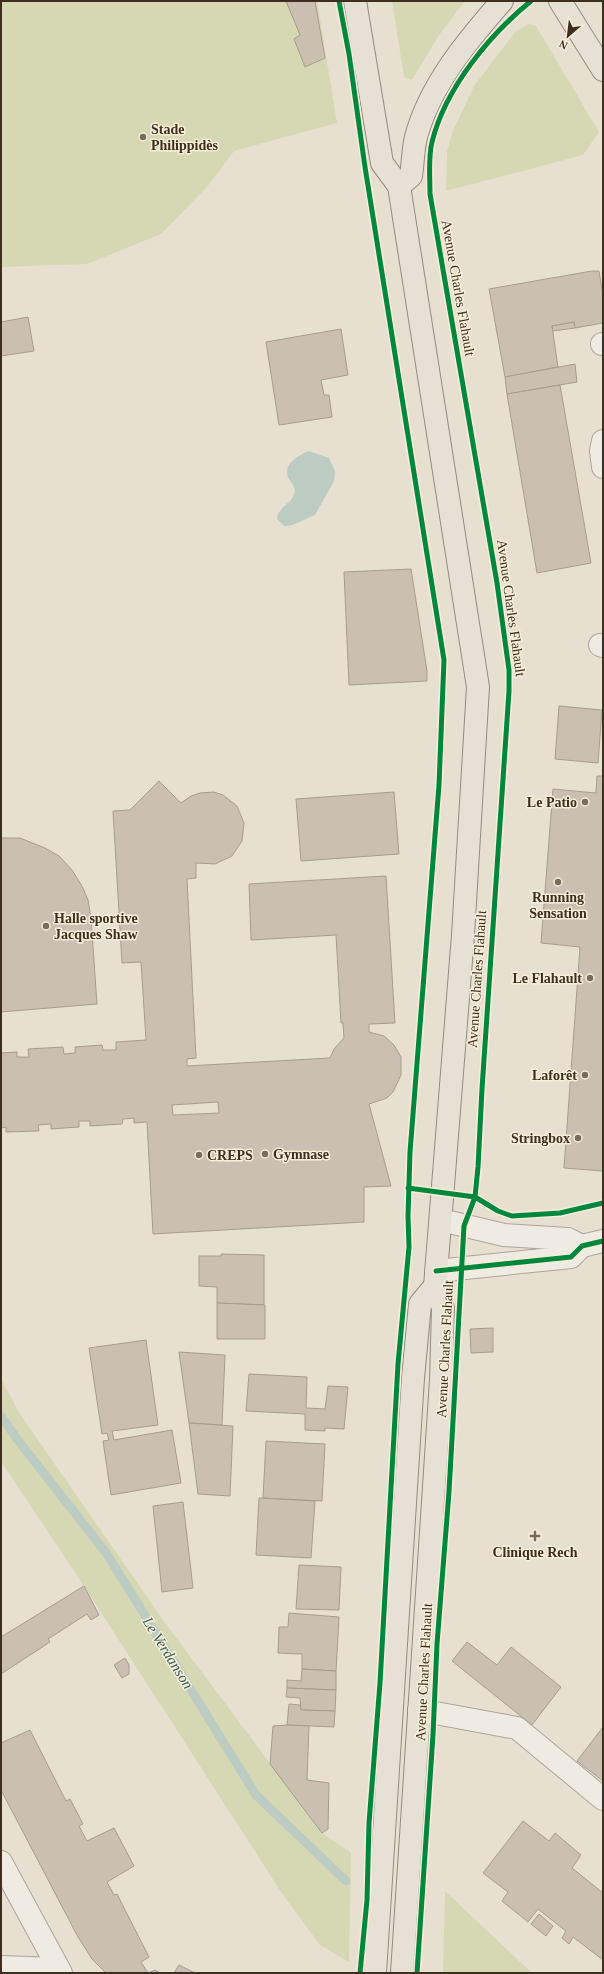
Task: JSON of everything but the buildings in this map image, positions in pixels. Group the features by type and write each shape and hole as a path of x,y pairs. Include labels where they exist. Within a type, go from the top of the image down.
{"main road":[{"name":"Avenue Charles Flahault","path":"355,1 382,163 399,186 478,687 465,912 436,1278 443,1308 441,1373 402,1973"},
{"path":"399,186 411,176 416,138 436,87 477,30 502,1"},
{"path":"560,1 603,70"},
{"name":"Avenue Charles Flahault","path":"375,1973 413,1378 420,1304 436,1278"}],"street":[{"path":"603,441 601,451 603,467"},
{"path":"441,1220 504,1235 568,1239 582,1246"},
{"path":"436,1278 571,1257 582,1246 603,1241"},
{"path":"419,1710 517,1728 603,1799"},
{"path":"1,1862 60,1971"},
{"path":"1,1967 60,1971"}],"green space":[{"name":"Stade Philippidès","path":"1,1 317,1 337,123 234,151 207,187 161,234 87,264 1,267"},
{"path":"392,1 465,1 439,35 412,80 404,77"},
{"path":"529,24 536,26 599,132 583,155 446,191 447,152 452,133 474,86 516,31"},
{"path":"1,1379 20,1414 163,1620 322,1833 351,1853 349,1962 320,1945 283,1895 84,1586 6,1469 1,1460"},
{"path":"445,1891 532,1973 443,1973"}],"shaded area":[{"path":"309,451 329,458 335,471 334,481 315,515 295,524 284,526 277,519 278,515 282,508 290,501 295,492 294,487 288,477 288,468 293,461"}],"waterway":[{"name":"Le Verdanson","path":"1,1416 17,1439 107,1554 256,1795 346,1881"}],"cycle path":[{"path":"339,1 349,54 365,167 444,660 439,785 410,1152 408,1216 409,1247 398,1364 380,1683 369,1823 367,1900 360,1973"},
{"path":"417,1973 433,1735 437,1644 449,1492 464,1226 475,1197 478,1167 509,691 509,670 497,583 430,194 430,161 432,142 438,122 458,83 471,64 500,30 531,1"},
{"path":"408,1188 475,1197 498,1211 512,1216 560,1213 603,1203"},
{"path":"436,1271 571,1257 582,1246 603,1241"}],"place":[{"name":"Stade Philippidès","path":"143,137"},
{"name":"Le Patio","path":"585,802"},
{"name":"Running Sensation","path":"558,882"},
{"name":"Halle sportive Jacques Shaw","path":"46,926"},
{"name":"Le Flahault","path":"590,978"},
{"name":"Laforêt","path":"585,1075"},
{"name":"Stringbox","path":"578,1138"},
{"name":"Gymnase","path":"265,1154"},
{"name":"CREPS","path":"199,1155"},
{"name":"Clinique Rech","path":"535,1536"}]}
